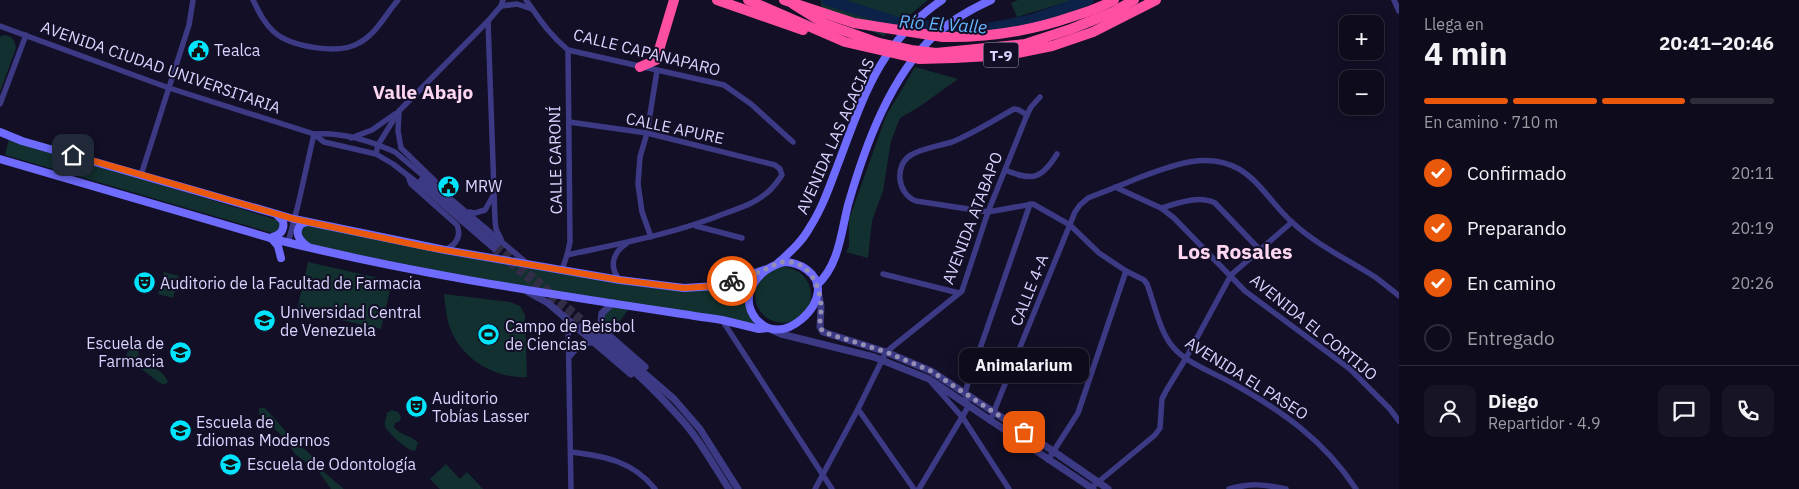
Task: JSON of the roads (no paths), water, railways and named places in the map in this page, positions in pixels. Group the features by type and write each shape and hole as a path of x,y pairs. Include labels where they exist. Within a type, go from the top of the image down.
{"highway":[{"path":"640,67 656,60 674,0"},
{"path":"657,71 679,4 683,0"},
{"name":"T-9","path":"717,0 784,24 845,42 919,59 1008,55 1052,46 1093,32 1156,0"},
{"name":"T-9","path":"748,0 845,42"},
{"name":"T-9","path":"789,2 854,24 944,37 992,36 1045,27 1103,6 1114,0"},
{"path":"789,2 825,24 870,40 911,50 936,53 1025,44 1111,13 1134,0"}],"main road":[{"name":"AVENIDA LAS ACACIAS","path":"777,264 804,237 822,205 862,102 881,63 907,28 927,10 942,0"},
{"name":"AVENIDA LAS ACACIAS","path":"817,288 830,270 837,251 848,205 865,154 885,106 903,72 925,45 948,24 991,0"},
{"path":"0,159 308,248 452,278 525,291 722,320 759,329 784,328 802,319 814,304 817,288 814,278 804,268 791,262 777,264 716,286 684,288 620,280 445,250 294,219 142,175 2,131"},
{"path":"270,238 280,235 283,227 280,217 272,213"},
{"path":"308,248 301,241 297,231 301,224 309,222"},
{"path":"270,238 278,246 281,258"},
{"path":"767,269 754,280 749,296 754,316 770,329"}],"street":[{"path":"142,175 189,25 193,0"},
{"path":"253,0 264,20 282,38 306,46 332,49 347,48 361,43 376,28 391,3 398,0"},
{"name":"CALLE CAPANAPARO","path":"526,0 547,30 568,50 724,85 752,104 793,142"},
{"path":"1394,0 1399,10"},
{"path":"351,138 372,130 399,111 488,21 502,3 517,4 532,9"},
{"path":"488,21 498,246"},
{"name":"AVENIDA CIUDAD UNIVERSITARIA","path":"0,26 169,88 314,134 324,142 376,154 393,164 498,246 528,264"},
{"path":"0,104 26,35"},
{"name":"CALLE CARONÍ","path":"562,270 568,255 570,242 568,50"},
{"path":"651,237 642,212 638,184 640,157 647,133 657,71"},
{"name":"AVENIDA ATABAPO","path":"886,352 960,293 988,212 1027,115 1031,106 1040,97"},
{"path":"919,489 968,407 965,392 1030,204 988,212 911,199 905,194 900,183 903,163 911,155 953,141 1014,109 1023,111 1027,115"},
{"path":"376,154 378,145 399,111"},
{"name":"AVENIDA CIUDAD UNIVERSITARIA","path":"399,111 398,131 401,148 404,153 467,212 498,246"},
{"name":"CALLE APURE","path":"569,122 647,133 775,165 780,169 782,175 775,185 763,196 694,226"},
{"name":"AVENIDA CIUDAD UNIVERSITARIA","path":"314,134 326,133 351,138 378,145 395,152 467,212"},
{"path":"288,243 314,134"},
{"name":"AVENIDA CIUDAD UNIVERSITARIA","path":"378,145 397,157 498,246"},
{"path":"1005,170 1022,177 1034,178 1043,173 1057,154"},
{"name":"CALLE 4-A","path":"990,421 1075,212 1080,205 1088,198 1180,163 1202,160 1224,162 1240,169 1253,179 1292,222 1325,248 1375,277 1399,296"},
{"path":"408,176 411,184 457,225 459,232 457,239 454,244 445,250"},
{"name":"AVENIDA EL CORTIJO","path":"1115,187 1161,208 1174,218 1231,275 1244,291 1350,369 1390,409 1399,421"},
{"path":"467,212 476,213 485,210 489,206 495,189"},
{"path":"1161,208 1193,200 1208,200 1215,204 1260,250"},
{"name":"AVENIDA EL PASEO","path":"1030,204 1036,205 1070,225 1099,253 1126,271 1141,278 1147,284 1167,340 1174,348 1186,358 1246,391 1292,420 1328,454 1356,489"},
{"path":"1094,486 1155,435 1160,428 1162,399 1231,275 1292,222"},
{"path":"568,255 628,243 694,226 742,238"},
{"path":"620,280 614,270 613,260 622,246 628,243"},
{"path":"1048,460 1078,413 1126,271"},
{"path":"883,274 960,293"},
{"path":"817,288 821,306 820,327 823,332 886,352 931,371 1053,451 1094,486"},
{"path":"525,291 548,303 638,380 649,380"},
{"path":"613,303 602,313 602,327 605,332 648,370 649,380 690,430 729,489"},
{"path":"568,320 570,356 570,489"},
{"path":"722,320 832,489"},
{"path":"584,324 674,399 700,429 738,489"},
{"path":"770,329 781,334 882,360 929,380 1048,460 1094,486 1108,489"},
{"path":"570,356 584,344 595,343"},
{"path":"815,489 886,352"},
{"path":"929,380 963,418 1009,489"},
{"path":"858,409 914,489"},
{"path":"571,452 603,456 619,462 636,471 655,489"},
{"path":"1229,489 1249,484 1286,489"}],"waterway":[{"name":"Río El Valle","path":"827,0 903,24 964,29 991,28 1031,20 1088,0"}],"tunnel":[{"path":"497,245 585,322"},
{"path":"494,249 582,326"}],"place":[{"name":"Tealca","path":"198,50"},
{"name":"MRW","path":"449,186"},
{"name":"Auditorio de la Facultad de Farmacia","path":"144,283"},
{"name":"Universidad Central de Venezuela","path":"264,321"},
{"name":"Campo de Beisbol de Ciencias","path":"489,335"},
{"name":"Escuela de Farmacia","path":"180,352"},
{"name":"Auditorio Tobías Lasser","path":"416,407"},
{"name":"Escuela de Idiomas Modernos","path":"180,431"},
{"name":"Animalarium","path":"1024,432"},
{"name":"Escuela de Odontología","path":"231,464"}],"district":[{"name":"Valle Abajo","path":"423,92"},
{"name":"Los Rosales","path":"1235,251"}]}
